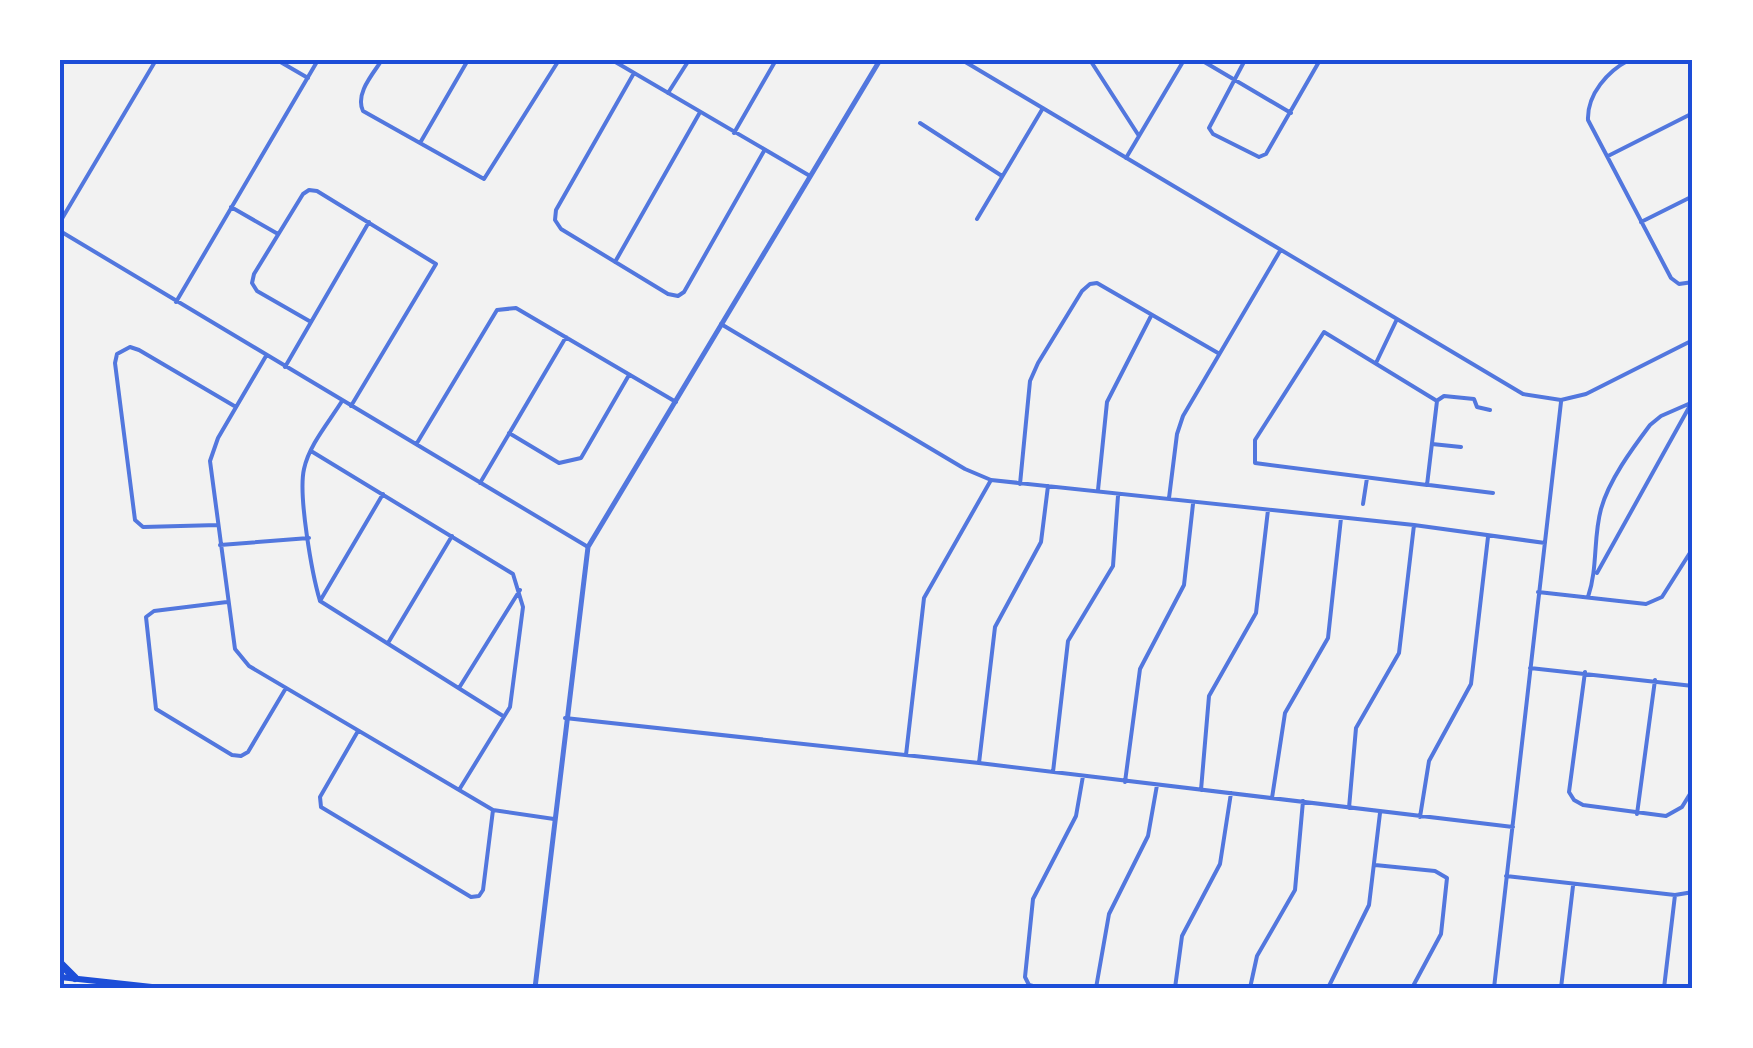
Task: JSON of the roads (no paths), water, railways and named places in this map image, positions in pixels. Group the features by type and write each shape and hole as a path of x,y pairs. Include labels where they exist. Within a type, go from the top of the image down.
{"highway":[{"path":"60,963 74,978"}],"main road":[{"path":"60,976 161,988"}],"street":[{"path":"60,222 156,60"},
{"path":"277,60 308,78"},
{"path":"176,302 318,60"},
{"path":"382,60 361,94 360,106 366,116 484,179 558,60"},
{"path":"420,144 468,60"},
{"path":"612,60 810,176"},
{"path":"668,93 689,60"},
{"path":"734,133 776,60"},
{"path":"535,988 588,547 880,60"},
{"path":"962,60 1514,389 1544,399 1561,400 1586,394 1693,340"},
{"path":"1090,60 1139,136"},
{"path":"1126,158 1184,60"},
{"path":"1200,60 1290,112"},
{"path":"1245,60 1209,128 1213,134 1259,157 1266,154 1320,60"},
{"path":"1629,60 1607,73 1588,110 1588,120 1671,278 1679,284 1693,282"},
{"path":"634,73 556,210 555,220 561,229 668,294 678,296 684,292 764,150"},
{"path":"977,219 1042,108"},
{"path":"614,262 700,113"},
{"path":"1608,156 1693,114"},
{"path":"920,123 1002,176"},
{"path":"310,322 256,291 252,283 278,234 303,194 310,190 434,259 436,264 351,406"},
{"path":"1642,222 1693,196"},
{"path":"232,207 278,234"},
{"path":"285,367 369,222"},
{"path":"60,232 588,547"},
{"path":"1170,498 1179,425 1281,250"},
{"path":"1020,484 1030,381 1038,362 1090,284 1097,283 1218,353"},
{"path":"416,445 497,310 516,308 676,402"},
{"path":"1098,491 1107,402 1151,316"},
{"path":"1376,364 1397,319"},
{"path":"721,324 965,470 991,480 1414,524 1545,542"},
{"path":"1436,400 1323,332 1254,442 1257,465 1493,493"},
{"path":"480,483 566,337"},
{"path":"218,525 143,526 135,520 117,354 130,347 139,350 236,407"},
{"path":"266,356 212,451 227,602 237,653 248,666 493,810 554,819"},
{"path":"510,433 559,464 582,458 630,375"},
{"path":"1436,400 1444,396 1474,399 1476,407 1490,410"},
{"path":"1427,485 1436,400"},
{"path":"1494,988 1561,400"},
{"path":"342,401 311,451 303,474 308,538 320,600 503,716"},
{"path":"1596,575 1599,520 1605,499 1650,425 1693,402"},
{"path":"1588,597 1596,575 1693,402"},
{"path":"1432,444 1462,447"},
{"path":"311,451 510,570 520,590 522,607 512,697 459,790"},
{"path":"1363,504 1367,478"},
{"path":"906,755 924,598 991,480"},
{"path":"979,763 996,627 1041,542 1048,485"},
{"path":"320,600 383,494"},
{"path":"1053,772 1068,641 1113,566 1118,494"},
{"path":"1125,782 1140,669 1184,586 1193,502"},
{"path":"1201,790 1208,696 1256,613 1268,510"},
{"path":"1272,798 1285,713 1330,629 1341,518"},
{"path":"1349,808 1356,728 1398,656 1414,524"},
{"path":"388,645 452,536"},
{"path":"1420,817 1429,761 1472,684 1488,537"},
{"path":"220,545 308,538"},
{"path":"1538,592 1655,602 1693,548"},
{"path":"459,689 520,590"},
{"path":"227,602 154,611 146,617 156,710 232,755 241,756 248,752 286,688"},
{"path":"1530,668 1693,686"},
{"path":"1584,672 1569,792 1574,800 1583,805 1666,816 1674,814 1693,789"},
{"path":"1637,814 1655,680"},
{"path":"565,718 1513,827"},
{"path":"358,731 320,797 321,808 475,898 483,890 493,810"},
{"path":"1041,988 1029,985 1025,976 1033,900 1076,816 1083,776"},
{"path":"1096,988 1109,914 1148,836 1158,785"},
{"path":"1175,988 1182,936 1220,864 1231,793"},
{"path":"1250,988 1254,962 1295,890 1303,801"},
{"path":"1328,988 1369,905 1380,812"},
{"path":"1375,866 1435,871 1447,878 1440,934 1412,988"},
{"path":"1506,876 1675,895 1693,892"},
{"path":"1561,988 1573,886"},
{"path":"1664,988 1675,895"}]}
